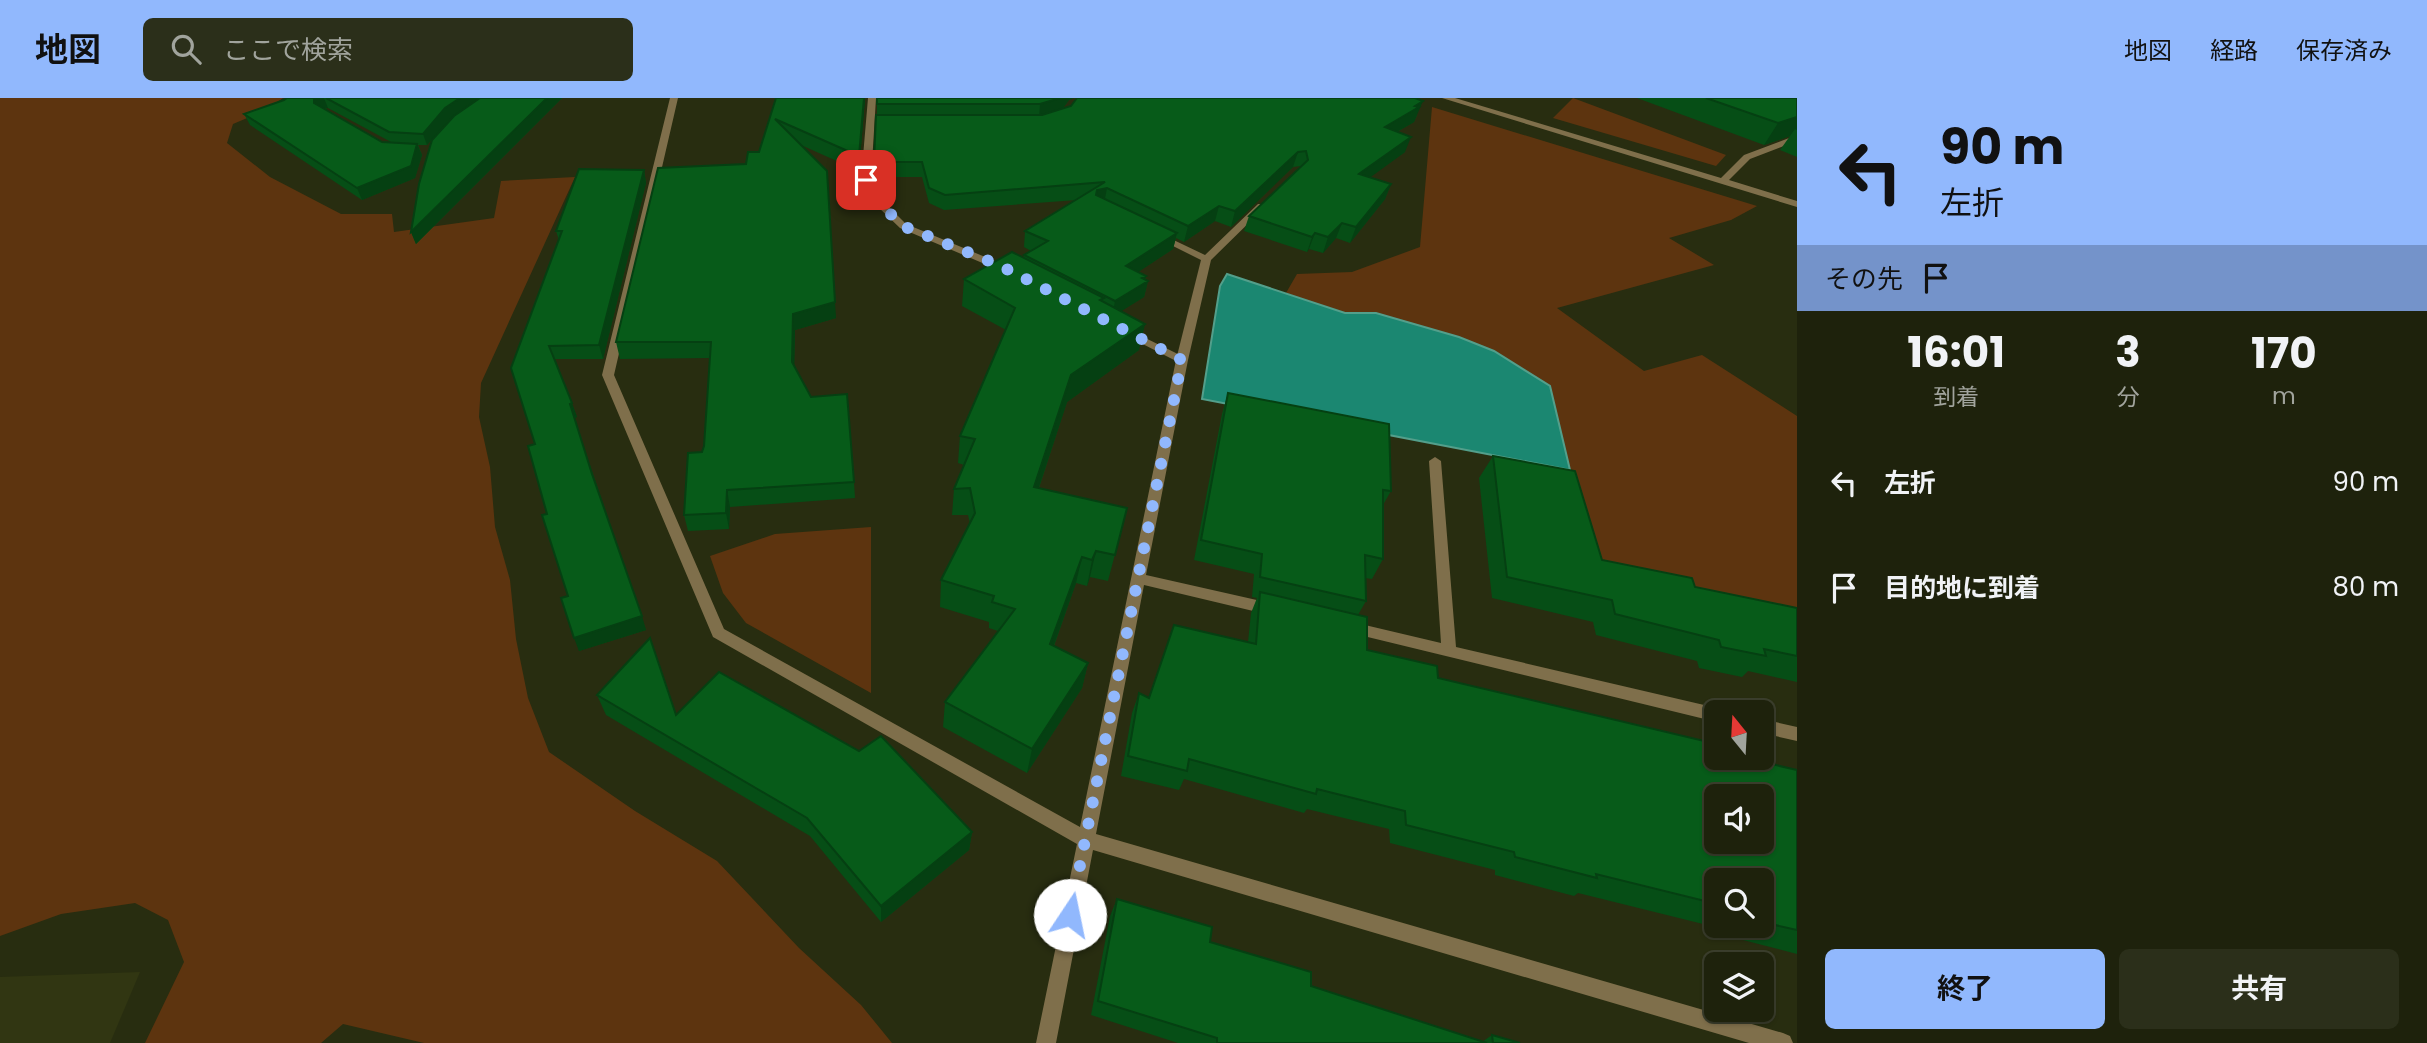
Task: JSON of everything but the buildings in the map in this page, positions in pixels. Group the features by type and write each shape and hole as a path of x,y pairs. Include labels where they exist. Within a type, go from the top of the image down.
{"street":[{"path":"674,98 608,375 718,633 1085,839 1783,1043"},
{"path":"872,98 866,180 879,203 903,226 1023,278"},
{"path":"1446,98 1797,204"},
{"path":"872,124 885,124"},
{"path":"1723,181 1747,157 1797,138"},
{"path":"1046,1043 1182,360 1206,259 1270,197"},
{"path":"1147,230 1206,259"},
{"path":"1121,328 1182,360"},
{"path":"1435,461 1448,651"},
{"path":"1138,578 1287,613"},
{"path":"1327,622 1704,712"},
{"path":"1774,729 1797,734"}],"shaded area":[{"path":"0,98 283,98 264,111 233,124 227,143 270,177 341,214 392,214 394,232 494,218 501,181 575,177 481,383 479,417 490,467 495,527 510,580 516,639 528,698 549,752 635,811 717,861 799,948 861,1005 892,1043 424,1043 343,1024 321,1043 145,1043 184,962 168,920 135,903 61,914 0,936"},
{"path":"1573,98 1726,155 1716,166 1553,118"},
{"path":"1432,107 1757,206 1731,220 1669,238 1714,265 1557,308 1644,371 1702,355 1797,416 1797,620 1589,575 1570,470 1376,313 1345,313 1286,293 1297,274 1352,272 1420,247"},
{"path":"871,527 871,693 746,623 723,593 710,556 775,534"},
{"path":"140,972 110,1043 0,1043 0,977"}],"water":[{"path":"1227,274 1345,313 1376,313 1459,337 1494,351 1550,386 1570,470 1202,399 1220,286"}],"route":[{"path":"866,180 879,203 903,226 999,265 1182,360 1070,915"}]}
